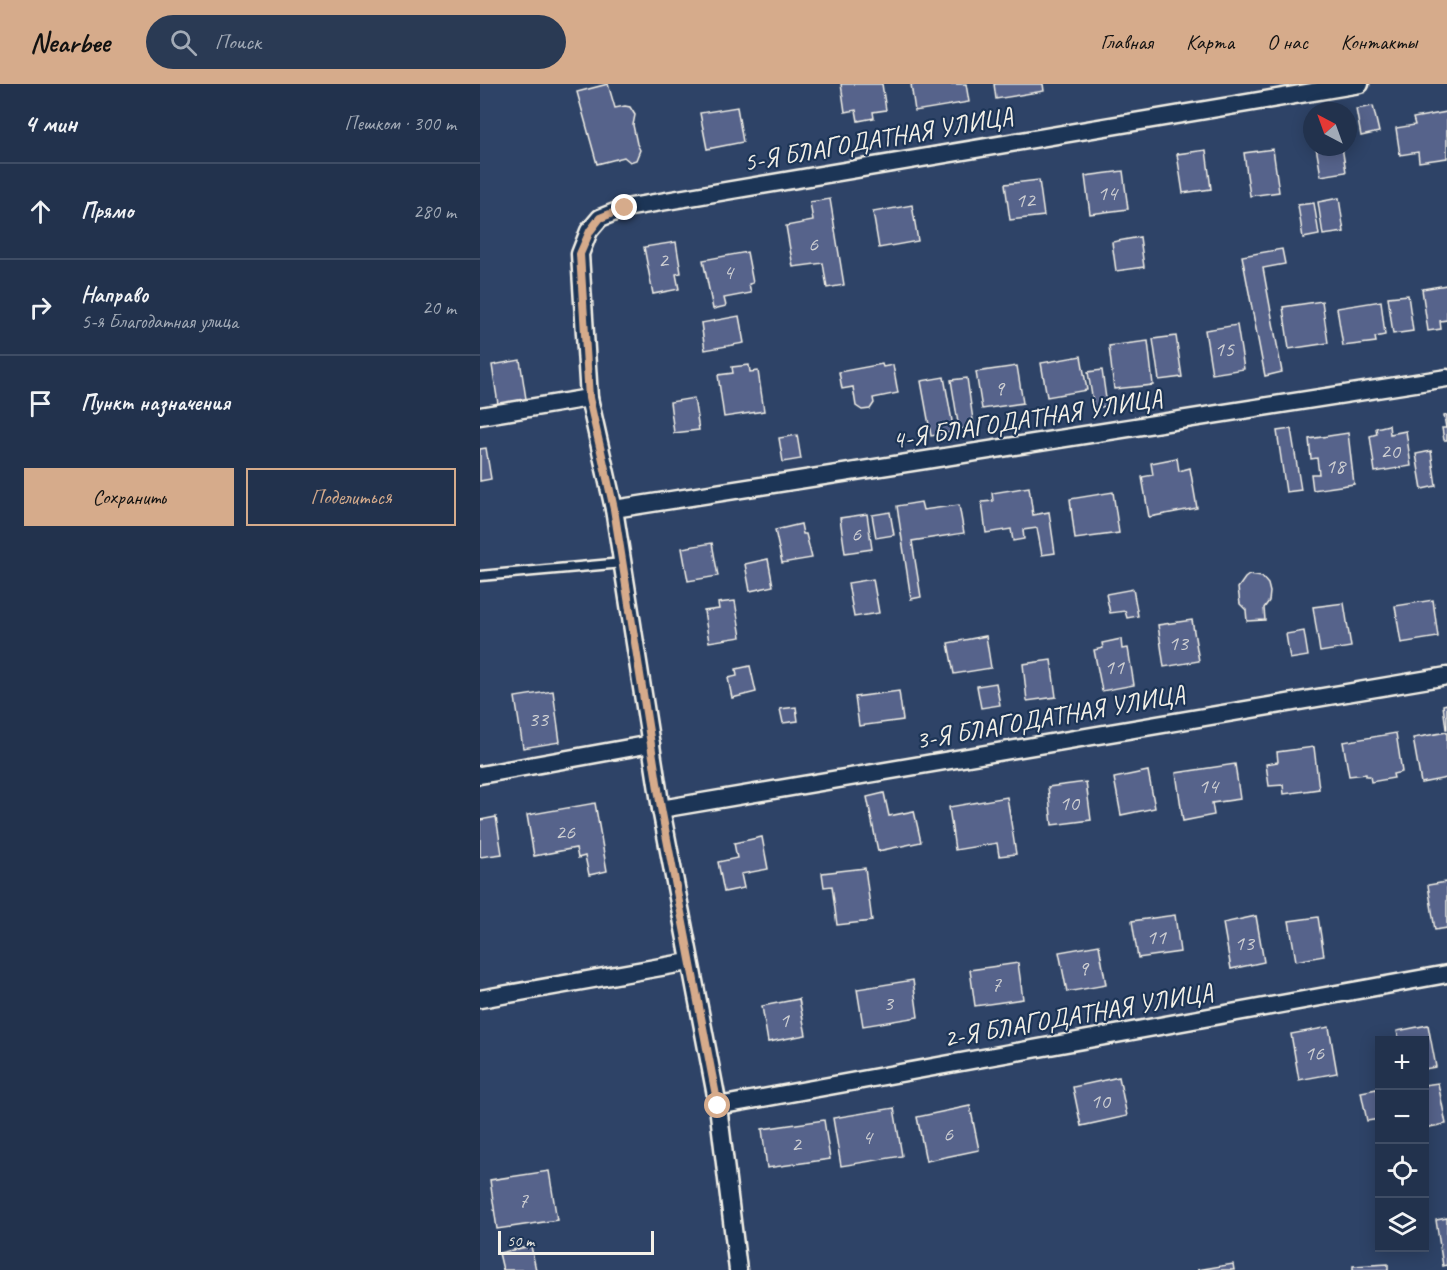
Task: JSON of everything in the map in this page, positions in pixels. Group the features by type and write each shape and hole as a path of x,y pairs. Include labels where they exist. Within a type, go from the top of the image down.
{"street":[{"name":"5-Я БЛАГОДАТНАЯ УЛИЦА","path":"589,398 580,254 590,231 600,218 625,208 1360,84"},
{"name":"4-Я БЛАГОДАТНАЯ УЛИЦА","path":"614,509 1447,378"},
{"path":"480,416 589,398 614,509 661,808 718,1106 738,1270"},
{"name":"3-Я БЛАГОДАТНАЯ УЛИЦА","path":"661,808 1447,676"},
{"path":"480,775 651,744"},
{"path":"480,999 689,962"},
{"name":"2-Я БЛАГОДАТНАЯ УЛИЦА","path":"718,1106 1447,974"}],"lane":[{"path":"480,576 623,563"}],"building":[{"path":"608,84 615,108 630,107 635,115 633,125 640,150 636,160 630,162 624,157 597,164 577,92"},
{"path":"841,84 882,84 886,110 873,112 874,118 858,121 856,110 845,112"},
{"path":"911,84 966,84 969,102 915,111"},
{"path":"994,84 1043,84 1044,91 996,99"},
{"path":"1373,106 1379,132 1361,136 1357,109"},
{"path":"737,107 743,142 707,149 700,113"},
{"path":"1447,112 1447,158 1419,162 1418,152 1400,155 1396,128 1415,125 1413,118"},
{"path":"1273,149 1279,192 1250,196 1244,153"},
{"path":"1206,150 1211,189 1183,193 1177,154"},
{"path":"1318,156 1343,156 1346,172 1321,176"},
{"path":"1123,171 1128,209 1090,214 1085,176"},
{"path":"1039,180 1044,216 1010,220 1005,184"},
{"path":"1339,198 1344,232 1323,235 1318,202"},
{"path":"830,199 844,285 827,288 823,263 793,267 786,226 813,221 810,202"},
{"path":"1314,203 1319,235 1303,238 1298,205"},
{"path":"912,205 918,241 879,248 873,212"},
{"path":"1140,237 1144,267 1116,271 1112,242"},
{"path":"676,242 681,273 676,274 679,289 653,294 644,247"},
{"path":"1282,249 1285,264 1263,268 1282,372 1265,376 1242,256"},
{"path":"747,252 753,283 749,284 751,293 724,298 726,306 713,309 703,260"},
{"path":"1447,285 1447,320 1440,321 1441,329 1428,331 1422,289"},
{"path":"1408,295 1413,331 1393,334 1388,297"},
{"path":"1322,301 1328,343 1289,349 1283,307"},
{"path":"1381,301 1385,335 1375,337 1376,342 1343,346 1337,308"},
{"path":"739,316 744,343 705,350 701,323"},
{"path":"1237,325 1244,369 1212,374 1205,330"},
{"path":"1176,336 1182,377 1159,380 1153,339"},
{"path":"1148,341 1153,385 1114,389 1109,346"},
{"path":"1081,356 1087,390 1047,397 1041,363"},
{"path":"520,360 526,399 498,404 492,365"},
{"path":"882,364 883,367 893,365 898,393 873,398 874,403 870,409 862,410 856,406 853,387 842,389 839,372"},
{"path":"749,365 750,372 758,371 764,411 724,417 718,375 733,373 732,367"},
{"path":"1017,366 1023,403 982,409 976,372"},
{"path":"1102,370 1107,406 1094,408 1088,372"},
{"path":"944,377 954,432 931,436 921,381"},
{"path":"967,378 974,427 959,429 951,380"},
{"path":"694,398 699,430 674,433 670,402"},
{"path":"1447,415 1447,440 1444,440 1442,428 1446,428 1444,416"},
{"path":"1389,425 1390,434 1406,431 1411,466 1375,472 1370,436 1377,434 1376,428"},
{"path":"1291,429 1301,490 1286,492 1277,431"},
{"path":"1348,433 1354,484 1313,490 1311,474 1319,474 1317,458 1311,459 1309,439"},
{"path":"797,435 801,459 783,462 779,438"},
{"path":"486,448 491,479 480,481 480,449"},
{"path":"1431,451 1436,486 1422,489 1416,454"},
{"path":"1177,458 1179,471 1190,468 1197,508 1149,517 1142,477 1153,475 1151,463"},
{"path":"1029,487 1033,515 1049,512 1055,553 1042,555 1037,528 1023,530 1024,539 1013,541 1011,529 986,533 982,502 993,501 992,493"},
{"path":"1113,492 1119,533 1075,539 1070,499"},
{"path":"921,502 923,510 959,505 964,533 912,541 921,597 911,599 897,506"},
{"path":"890,512 894,535 876,538 872,515"},
{"path":"867,514 872,549 845,553 840,518"},
{"path":"801,524 812,558 782,563 775,530"},
{"path":"712,543 718,576 688,581 682,548"},
{"path":"768,559 773,586 750,591 745,564"},
{"path":"1249,575 1262,577 1268,584 1270,592 1269,601 1264,608 1265,620 1247,621 1246,610 1240,604 1238,588"},
{"path":"873,579 879,613 854,617 848,583"},
{"path":"1133,589 1138,616 1127,618 1125,611 1110,613 1106,594"},
{"path":"1433,600 1438,637 1401,643 1395,606"},
{"path":"735,601 741,637 709,642 704,611 719,609 718,603"},
{"path":"1344,603 1351,647 1320,652 1313,607"},
{"path":"1192,620 1199,661 1164,667 1158,625"},
{"path":"1304,631 1308,656 1290,659 1286,634"},
{"path":"986,636 991,668 954,674 948,643"},
{"path":"1121,639 1122,649 1128,648 1134,685 1102,691 1094,650 1103,648 1102,643"},
{"path":"1051,660 1056,697 1027,701 1023,664"},
{"path":"750,666 756,692 732,698 728,678 737,676 736,669"},
{"path":"996,683 1000,705 981,708 977,686"},
{"path":"553,691 560,742 523,748 515,697"},
{"path":"899,691 903,720 859,726 855,697"},
{"path":"1447,704 1447,729 1446,729 1443,705"},
{"path":"796,707 798,721 783,723 780,709"},
{"path":"1447,732 1447,778 1421,783 1413,738"},
{"path":"1396,733 1402,772 1393,774 1394,778 1371,782 1370,776 1366,774 1349,776 1343,742"},
{"path":"1314,747 1319,789 1284,794 1283,785 1269,786 1266,764 1278,762 1277,752"},
{"path":"1235,764 1240,799 1212,803 1214,815 1183,821 1176,773"},
{"path":"1148,771 1155,808 1121,815 1114,778"},
{"path":"1086,782 1091,820 1052,825 1048,787"},
{"path":"884,793 889,816 914,811 921,842 878,851 867,797"},
{"path":"1007,797 1016,854 999,856 997,843 955,850 949,807"},
{"path":"595,803 607,871 589,875 585,856 578,858 576,848 534,856 527,815"},
{"path":"496,817 502,854 480,857 480,820"},
{"path":"762,837 768,869 741,874 744,888 724,892 718,862 737,858 734,843"},
{"path":"865,868 872,921 837,925 832,886 824,887 822,873"},
{"path":"1447,882 1447,928 1435,930 1428,885"},
{"path":"1175,915 1180,952 1138,958 1132,921"},
{"path":"1256,916 1264,962 1231,969 1223,923"},
{"path":"1318,917 1324,956 1296,961 1289,921"},
{"path":"1099,945 1106,985 1067,992 1059,952"},
{"path":"1018,963 1023,999 975,1006 970,970"},
{"path":"913,980 918,1017 863,1026 857,989"},
{"path":"799,999 806,1035 768,1042 762,1006"},
{"path":"1428,1025 1436,1067 1429,1068 1429,1036 1398,1036 1397,1031"},
{"path":"1329,1027 1337,1073 1299,1080 1291,1034"},
{"path":"1119,1077 1127,1116 1081,1126 1073,1087"},
{"path":"1438,1083 1446,1124 1429,1127 1429,1084"},
{"path":"1375,1089 1375,1120 1367,1121 1361,1092"},
{"path":"970,1106 979,1150 926,1161 917,1117"},
{"path":"894,1108 902,1156 841,1166 833,1118"},
{"path":"824,1120 830,1159 767,1168 762,1129"},
{"path":"549,1171 557,1220 497,1229 490,1180"},
{"path":"1447,1218 1447,1265 1443,1266 1436,1220"},
{"path":"531,1246 536,1270 503,1270 499,1253"},
{"path":"1233,1264 1234,1270 1197,1270"},
{"path":"1388,1264 1388,1270 1353,1270 1353,1266"}],"route":[{"path":"625,208 600,218 590,231 580,254 589,398 614,509 661,808 718,1106"}]}
